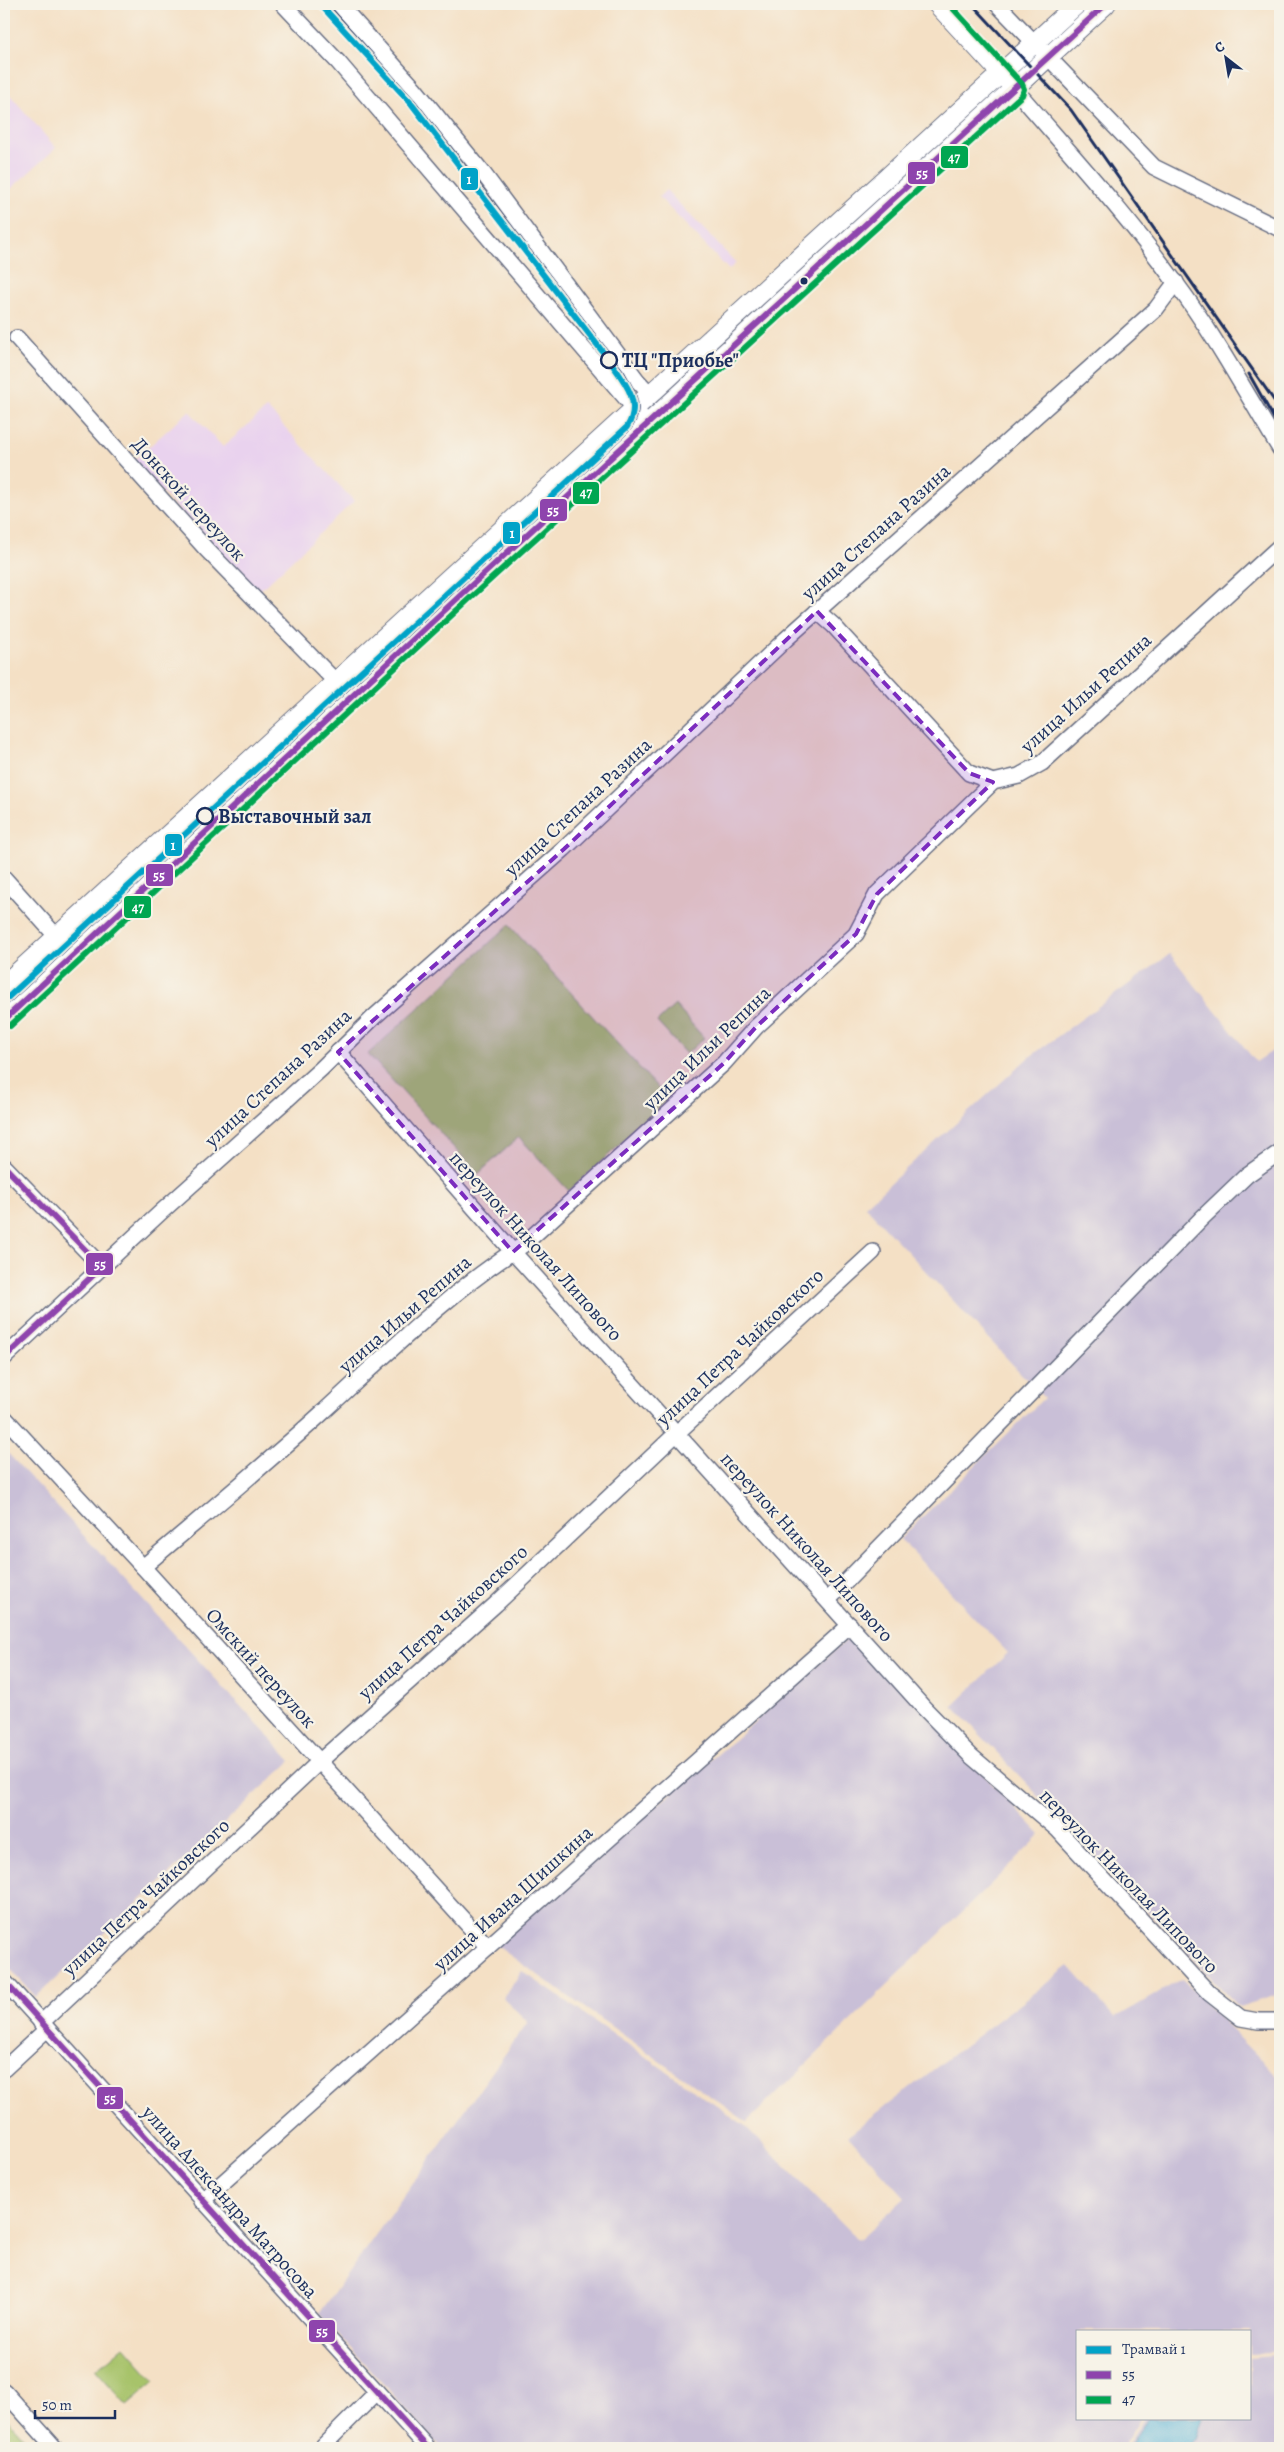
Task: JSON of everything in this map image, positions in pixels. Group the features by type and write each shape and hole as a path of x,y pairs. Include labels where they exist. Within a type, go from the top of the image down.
{"main road":[{"path":"937,4 1015,89"},
{"path":"4,985 1002,74 1076,4"},
{"path":"4,1020 648,424 940,159 1106,4"},
{"path":"927,142 940,159"},
{"path":"763,292 777,308"},
{"path":"57,936 76,954"}],"street":[{"path":"283,4 338,62 648,424"},
{"path":"339,4 456,139 637,380 650,394"},
{"path":"997,4 1033,44 1154,167 1280,229"},
{"path":"1015,89 1125,217 1176,282 1216,342 1280,449"},
{"name":"улица Степана Разина","path":"4,1358 374,1017 564,849 817,611 1156,309 1176,282"},
{"name":"Донской переулок","path":"17,338 207,550 336,682"},
{"name":"улица Ильи Репина","path":"143,1567 322,1414 410,1331 498,1260 523,1245 724,1063 756,1027 856,934 877,894 993,782 1019,776 1042,762 1280,546"},
{"path":"817,611 833,625 969,773 993,782"},
{"path":"4,878 57,936"},
{"name":"переулок Николая Липового","path":"338,1052 513,1252 924,1708 971,1756 1057,1829 1209,1993 1241,2018 1258,2021 1280,2021"},
{"path":"828,1600 1202,1219 1247,1175 1280,1152"},
{"path":"4,1166 102,1267"},
{"name":"улица Петра Чайковского","path":"4,2069 44,2026 320,1762 496,1604 677,1432 873,1252"},
{"name":"Омский переулок","path":"4,1417 488,1947"},
{"name":"улица Ивана Шишкина","path":"202,2201 850,1624"},
{"name":"улица Александра Матросова","path":"4,1981 428,2448"},
{"path":"4,2391 56,2448"},
{"path":"321,2448 377,2392"}],"highlighted area":[{"path":"817,611 969,773 993,782 877,894 856,934 756,1027 724,1063 513,1252 338,1052 564,849"}],"shaded area":[{"path":"4,88 56,148 4,195"},
{"path":"666,190 736,263 729,270 659,197"},
{"path":"267,408 354,501 257,593 133,461 189,411 223,447"},
{"path":"1170,954 1256,1062 1280,1046 1280,1994 1239,2007 953,1706 1008,1653 900,1539 1044,1398 865,1206 1027,1059"},
{"path":"4,1449 291,1761 36,1997 4,1962"},
{"path":"851,1636 1041,1835 747,2122 494,1944 732,1742"},
{"path":"1069,1966 1115,2018 1182,1979 1280,2079 1280,2342 1272,2353 1252,2354 1252,2330 1076,2330 1076,2420 1140,2420 1122,2448 442,2448 319,2314 528,2022 503,1998 522,1971 744,2125 858,2240 905,2198 848,2135"},
{"path":"1280,2348 1280,2448 1126,2448 1143,2420 1252,2420 1252,2358 1274,2356"}],"green space":[{"path":"509,925 669,1100 569,1191 519,1137 478,1174 368,1054"},
{"path":"675,1005 704,1038 686,1054 657,1022"},
{"path":"124,2346 155,2381 127,2405 96,2370"},
{"path":"4,2416 33,2448 4,2448"}],"water":[{"path":"1147,2420 1202,2420 1196,2439 1185,2448 1129,2448"}],"tram line":[{"name":"1","path":"4,1001 627,427 631,418 633,409 630,392 609,360 410,102 320,4"},
{"path":"4,1008 630,431 638,415 635,393 624,371 415,100 328,4"}],"railway":[{"path":"972,4 1071,110 1280,409"},
{"path":"1249,374 1280,429"}],"transit line":[{"name":"47","path":"10,1026 468,600 1022,95 1024,89 1022,84 949,4"},
{"name":"55","path":"4,1020 462,594 1106,4"},
{"name":"55","path":"4,1166 102,1267 4,1358"},
{"name":"55","path":"4,1981 428,2448"}],"place":[{"name":"ТЦ \"Приобье\"","path":"609,360"},
{"name":"Выставочный зал","path":"205,816"}]}
